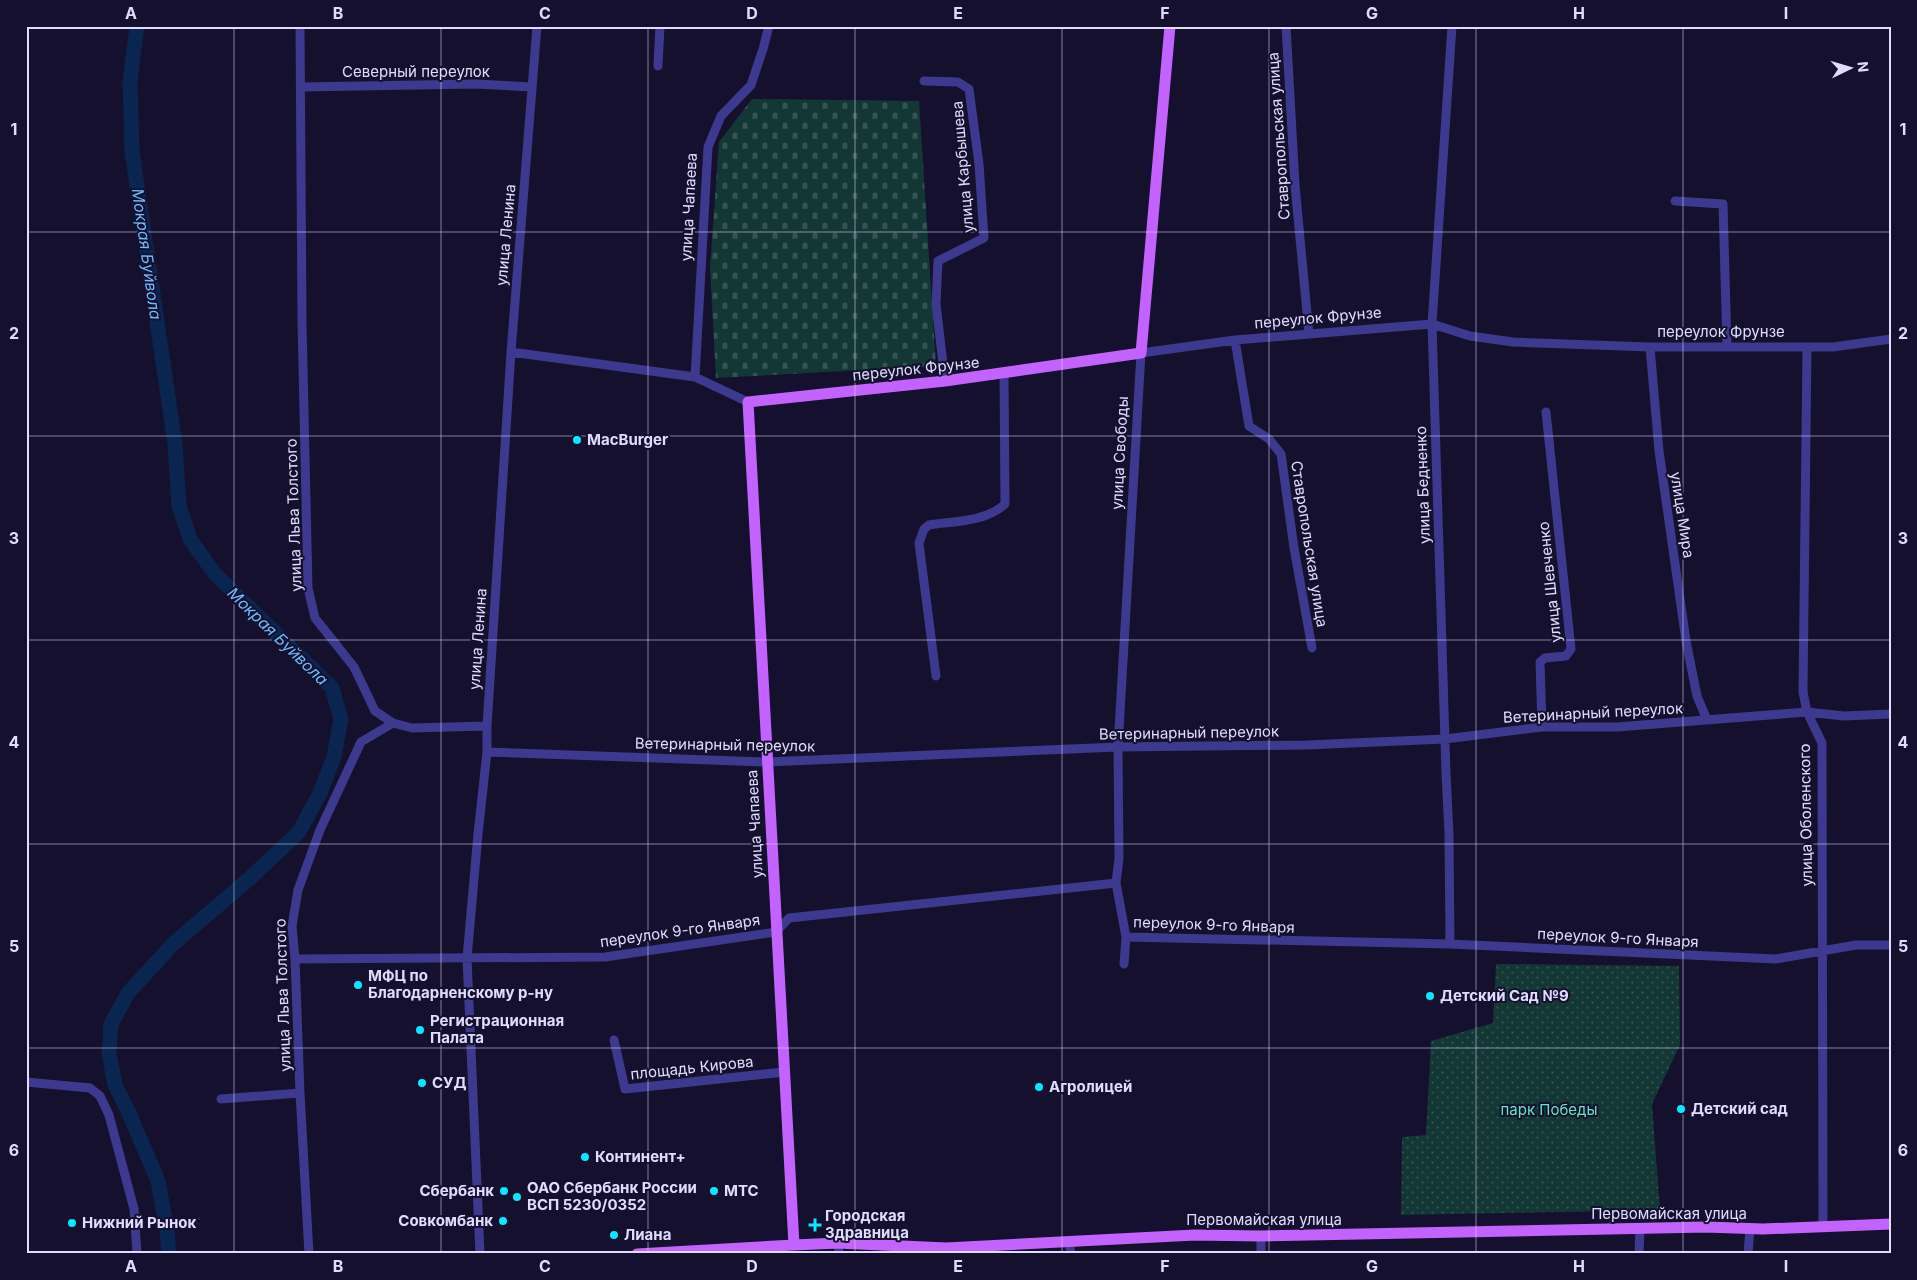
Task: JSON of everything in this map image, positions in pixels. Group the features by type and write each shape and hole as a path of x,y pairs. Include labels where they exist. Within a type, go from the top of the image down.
{"main road":[{"name":"улица Свободы","path":"1141,353 1170,26"},
{"name":"переулок Фрунзе","path":"748,402 1004,374 1141,353"},
{"name":"улица Чапаева","path":"748,402 794,1244"},
{"name":"Первомайская улица","path":"637,1254 794,1244 839,1249 1004,1250 1070,1248 1195,1235 1261,1236 1706,1227 1823,1227 1891,1224"}],"street":[{"name":"улица Льва Толстого","path":"300,26 302,323 308,588 315,618 354,667 375,711 393,723 361,742 320,830 298,890 293,916 309,1254"},
{"name":"улица Ленина","path":"480,1254 468,958 487,752 487,726 511,352 537,26"},
{"path":"658,66 660,26"},
{"name":"улица Чапаева","path":"695,376 708,147 721,116 751,85 769,26"},
{"name":"Ставропольская улица","path":"1286,26 1295,185 1309,334"},
{"name":"улица Бедненко","path":"1450,944 1449,834 1432,324 1452,26"},
{"name":"улица Карбышева","path":"924,81 958,82 969,88 984,238 938,261 936,304 945,381"},
{"name":"Северный переулок","path":"301,87 476,84 532,87"},
{"path":"1675,201 1723,204 1728,347"},
{"name":"переулок Фрунзе","path":"1141,353 1235,340 1432,324 1470,336 1513,342 1650,347 1833,347 1891,339"},
{"name":"Ставропольская улица","path":"1235,340 1249,426 1269,439 1281,454 1294,548 1312,648"},
{"name":"улица Мира","path":"1650,347 1658,442 1686,641 1699,701 1707,720"},
{"name":"улица Оболенского","path":"1806,347 1803,692 1807,712 1822,743 1823,1227"},
{"path":"511,352 695,376 748,402"},
{"name":"улица Свободы","path":"1116,883 1119,858 1118,747 1141,353"},
{"path":"936,676 919,544 924,529 929,525 987,516 998,511 1005,504 1004,374"},
{"name":"улица Шевченко","path":"1542,727 1540,662 1545,658 1566,656 1571,649 1546,412"},
{"name":"Ветеринарный переулок","path":"487,752 767,762 1118,747 1308,745 1445,739 1542,727 1617,727 1807,712 1844,716 1891,714"},
{"path":"393,723 412,728 487,726"},
{"name":"переулок 9-го Января","path":"295,959 605,957 776,932 789,918 1116,883 1126,938 1450,944 1776,960 1856,945 1891,945"},
{"path":"1124,964 1126,938"},
{"name":"площадь Кирова","path":"614,1040 625,1089 784,1072"},
{"path":"26,1082 90,1088 100,1096 109,1115 134,1209 137,1254"},
{"name":"улица Льва Толстого","path":"221,1099 300,1093"},
{"path":"1748,1254 1750,1228"},
{"path":"1639,1254 1640,1229"},
{"path":"1261,1236 1261,1254"}],"green space":[{"path":"752,99 919,101 936,366 716,378 710,268 719,142"},
{"name":"парк Победы","path":"1496,964 1679,966 1680,1045 1652,1104 1660,1210 1401,1215 1402,1137 1426,1135 1431,1041 1493,1023"}],"waterway":[{"name":"Мокрая Буйвола","path":"137,26 130,82 132,151 175,444 179,506 190,539 215,574 332,688 341,719 334,757 320,793 299,832 249,879 174,943 128,993 111,1024 109,1053 115,1085 158,1181 167,1230 169,1254"}],"place":[{"name":"MacBurger","path":"577,440"},
{"name":"МФЦ по Благодарненскому р-ну","path":"358,985"},
{"name":"Детский Сад №9","path":"1430,996"},
{"name":"Регистрационная Палата","path":"420,1030"},
{"name":"СУД","path":"422,1083"},
{"name":"Агролицей","path":"1039,1087"},
{"name":"Детский сад","path":"1681,1109"},
{"name":"Континент+","path":"585,1157"},
{"name":"Сбербанк","path":"504,1191"},
{"name":"МТС","path":"714,1191"},
{"name":"ОАО Сбербанк России ВСП 5230/0352","path":"517,1197"},
{"name":"Совкомбанк","path":"503,1221"},
{"name":"Нижний Рынок","path":"72,1223"},
{"name":"Городская Здравница","path":"815,1225"},
{"name":"Лиана","path":"614,1235"}]}
